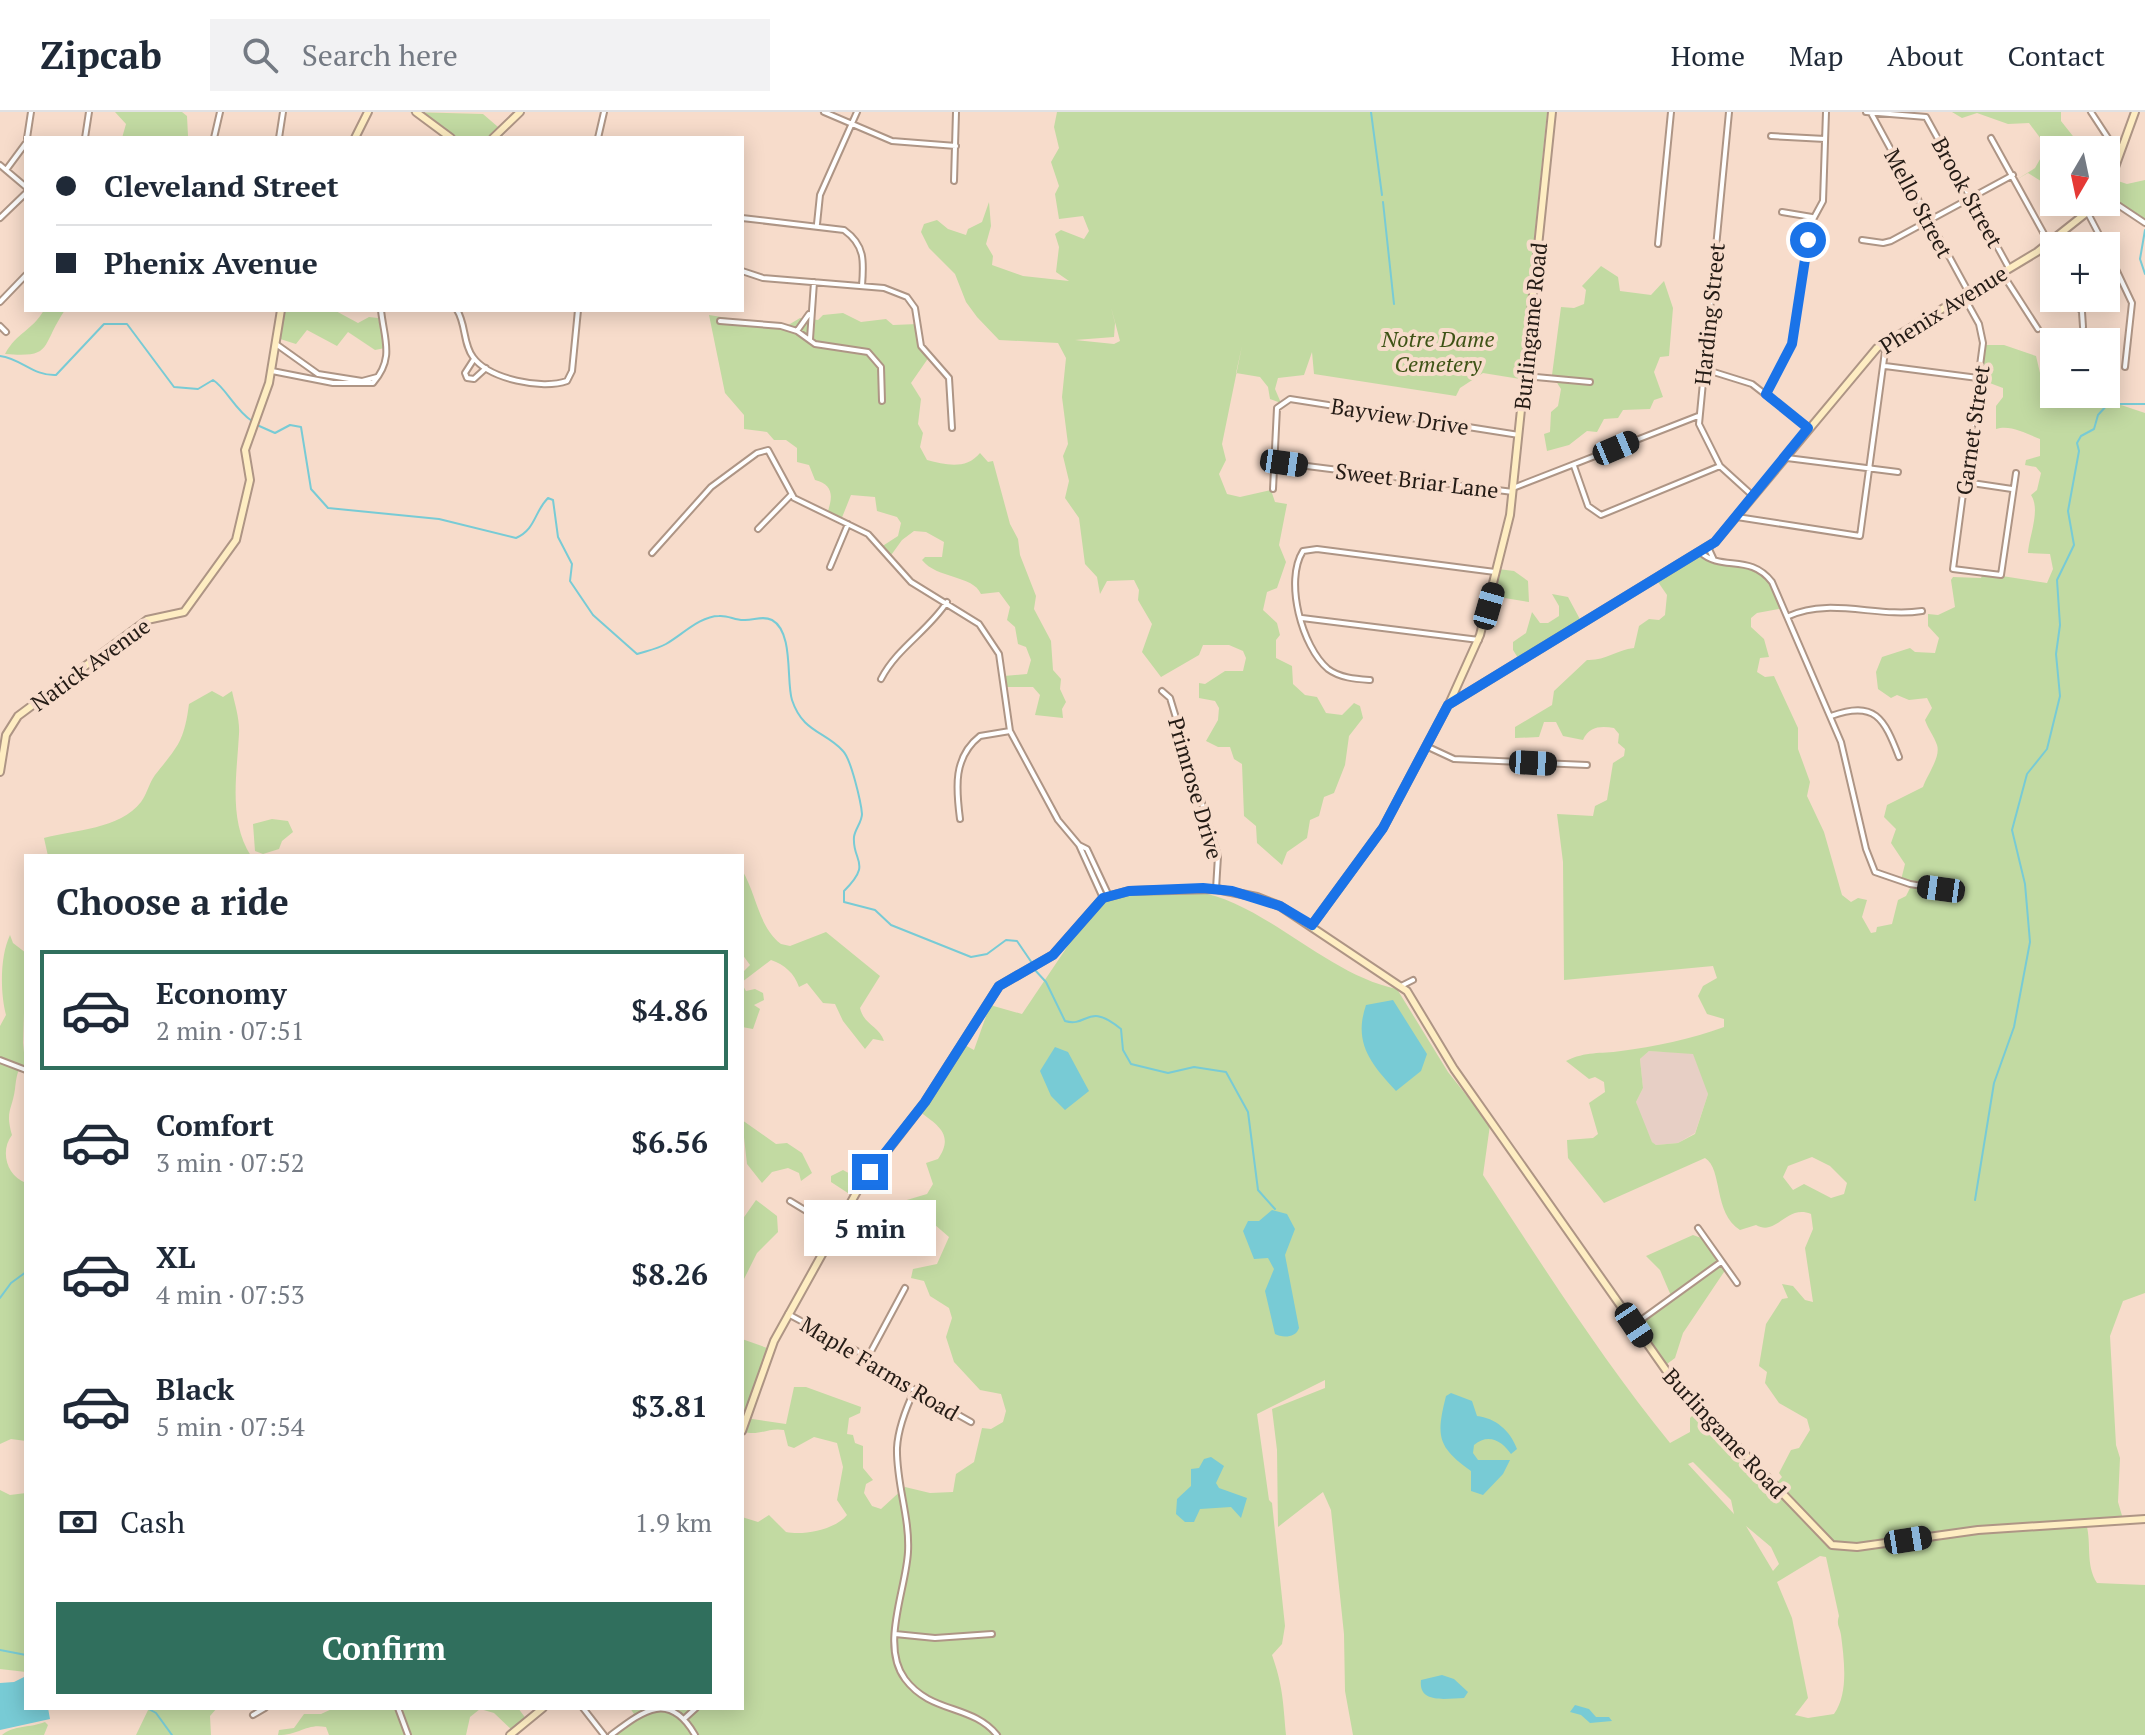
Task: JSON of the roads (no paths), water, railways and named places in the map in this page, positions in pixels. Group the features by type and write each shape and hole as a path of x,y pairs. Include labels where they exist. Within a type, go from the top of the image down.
{"street":[{"path":"27,136 31,112"},
{"path":"85,136 89,112"},
{"path":"214,136 220,112"},
{"path":"279,136 283,112"},
{"path":"356,136 368,112"},
{"path":"416,112 448,136"},
{"path":"495,136 520,112"},
{"path":"598,136 604,112"},
{"path":"824,112 883,139 904,144 956,146"},
{"path":"817,224 820,195 857,112"},
{"path":"954,181 956,112"},
{"name":"Burlingame Road","path":"1448,705 1479,640 1505,540 1513,490 1552,112"},
{"path":"1658,244 1671,112"},
{"name":"Harding Street","path":"1729,112 1698,416 1701,433 1720,466 1753,496"},
{"path":"1766,394 1792,344 1812,217 1823,201 1826,112"},
{"name":"Mello Street","path":"1869,112 1926,117"},
{"name":"Mello Street","path":"1869,112 1966,294"},
{"path":"2091,112 2110,141 2124,148"},
{"path":"2120,158 2135,112"},
{"name":"Brook Street","path":"1926,117 2038,329"},
{"path":"1771,136 1825,139"},
{"path":"1991,138 2041,232"},
{"path":"6,170 24,144"},
{"path":"0,165 24,188"},
{"path":"1862,240 1886,243 2013,175"},
{"path":"0,218 24,192"},
{"path":"2120,204 2145,223"},
{"path":"1782,212 1812,217"},
{"name":"Phenix Avenue","path":"2063,232 2084,216"},
{"path":"744,218 817,224 844,230 856,238 862,249 862,286"},
{"name":"Phenix Avenue","path":"1448,705 1708,547 1737,517 1861,364 1886,341 2040,248"},
{"path":"744,272 763,278 897,291 915,308 921,346 949,378 952,428"},
{"path":"0,302 24,277"},
{"path":"2120,277 2132,303 2125,367"},
{"path":"810,340 814,282"},
{"name":"Garnet Street","path":"1966,294 1982,332 1979,379 1953,569 2001,575 2012,489"},
{"name":"Natick Avenue","path":"0,772 7,732 18,716 147,620 188,608 236,540 250,480 245,450 263,403 281,312"},
{"path":"271,370 354,385 371,384 387,362 388,347 381,312"},
{"path":"459,312 474,359 509,378 543,384 567,381 573,365 578,312"},
{"path":"797,331 811,312"},
{"path":"2082,312 2083,327"},
{"path":"720,321 797,331 823,346 873,355 882,371 882,401"},
{"path":"0,326 6,332"},
{"path":"1737,517 1860,536 1886,341"},
{"path":"276,344 318,374 362,381 379,376"},
{"path":"474,359 465,373 467,378 474,379 486,368"},
{"path":"1885,366 1979,379"},
{"path":"1704,369 1746,381 1808,428"},
{"path":"1525,376 1590,382"},
{"name":"Bayview Drive","path":"1275,462 1276,415 1281,403 1290,399 1519,435"},
{"path":"1513,490 1698,416"},
{"path":"652,553 711,487 757,453 768,450 791,495 876,540 911,582 977,621 998,651 1010,731 1058,820 1079,845 1106,897"},
{"path":"1784,457 1898,472"},
{"path":"1273,489 1275,462"},
{"name":"Sweet Briar Lane","path":"1275,462 1513,490"},
{"path":"1574,466 1588,506 1601,515 1720,466"},
{"path":"1965,482 2012,489 2016,473"},
{"path":"758,529 791,495"},
{"path":"830,567 848,524"},
{"path":"1708,547 1714,560"},
{"path":"1370,680 1339,676 1325,666 1311,647 1297,595 1300,557 1308,550 1497,573"},
{"path":"1700,552 1714,560 1762,570 1789,616 1849,768 1866,849 1875,872 1884,877 1941,889"},
{"path":"881,679 891,660 936,618 947,602"},
{"path":"1789,616 1813,608 1896,613 1922,611"},
{"path":"1302,618 1479,640"},
{"name":"Primrose Drive","path":"1162,691 1170,698 1218,856 1216,889"},
{"path":"744,1425 774,1341 860,1186 925,1102 993,993 1009,978 1056,953 1106,897 1129,891 1216,889 1257,897 1312,925 1383,828 1448,705"},
{"path":"1831,716 1857,709 1875,714 1887,728 1899,757"},
{"path":"960,819 957,782 963,756 980,736 1010,731"},
{"path":"1426,746 1454,759 1587,765"},
{"name":"Burlingame Road","path":"1312,925 1401,986 1412,997 1461,1079 1680,1388 1835,1546 1857,1547 2052,1523 2145,1519"},
{"path":"1401,986 1413,980"},
{"path":"0,1060 24,1069"},
{"path":"790,1201 836,1229"},
{"path":"1698,1228 1737,1283"},
{"path":"1634,1325 1721,1262"},
{"path":"868,1357 905,1288"},
{"name":"Maple Farms Road","path":"788,1314 868,1357 971,1422"},
{"path":"915,1389 898,1440 908,1553 895,1634 902,1674 921,1697 981,1719 997,1735"},
{"path":"895,1634 935,1638 992,1634"},
{"path":"253,1715 262,1710"},
{"path":"399,1710 408,1735"},
{"path":"510,1735 541,1710"},
{"path":"585,1710 604,1735"},
{"path":"611,1735 644,1710 668,1710 685,1718 695,1735"},
{"path":"685,1718 694,1710"}],"water":[{"path":"1393,1000 1427,1054 1421,1071 1396,1091 1372,1062 1363,1042 1362,1031 1366,1005"},
{"path":"1055,1047 1068,1052 1089,1091 1065,1110 1051,1096 1040,1071"},
{"path":"1272,1210 1287,1214 1295,1229 1285,1255 1299,1328 1295,1334 1288,1336 1275,1334 1265,1291 1274,1269 1268,1258 1254,1259 1243,1231 1248,1221 1259,1221"},
{"path":"1451,1393 1472,1401 1477,1416 1501,1426 1517,1449 1511,1454 1500,1442 1490,1439 1474,1445 1473,1453 1478,1460 1510,1460 1503,1474 1483,1495 1471,1491 1471,1471 1451,1455 1442,1440 1443,1410 1446,1396"},
{"path":"1211,1457 1224,1466 1216,1483 1219,1488 1247,1498 1241,1518 1231,1507 1200,1509 1194,1522 1185,1522 1176,1514 1177,1499 1191,1486 1191,1469 1199,1468 1204,1459"},
{"path":"1442,1675 1454,1679 1468,1692 1464,1698 1435,1698 1424,1693 1421,1680"},
{"path":"24,1677 24,1710 48,1710 50,1719 0,1730 0,1683 14,1682"},
{"path":"1575,1705 1589,1709 1596,1717 1609,1717 1612,1721 1590,1723 1581,1715 1570,1712"}],"waterway":[{"path":"1371,112 1382,195"},
{"path":"1383,202 1394,304"},
{"path":"2145,230 2140,259 2145,274"},
{"path":"0,356 41,373 56,375 104,324 127,324 174,387 198,389 213,380 252,421"},
{"path":"1975,1200 1994,1083 2014,1027 2030,942 2025,884 2012,830 2027,774 2047,749 2060,696 2056,654 2060,625 2057,580 2074,545 2068,511 2079,451 2077,443 2081,436 2094,429 2098,415 2108,404 2145,404"},
{"path":"257,425 275,433 290,425 301,427 311,489 328,508 439,519 516,538 531,525 543,503 548,498 553,500 558,537 572,564 570,581 593,615 637,654 663,646 698,622 712,617 772,620 784,635 790,692 797,711 808,725 843,751 858,791 862,814 854,845 859,868 858,874 844,891 844,902 875,910 891,925 971,957 987,954 1006,940 1017,941 1032,963"},
{"path":"1034,969 1046,982 1065,1021 1094,1016 1110,1021 1121,1029 1123,1050 1131,1064 1168,1073 1194,1067 1226,1072 1248,1112 1258,1190 1275,1209"},
{"path":"0,1298 11,1283 24,1273"},
{"path":"0,1650 24,1655"},
{"path":"151,1710 172,1735"}],"park label":[{"name":"Notre Dame Cemetery","path":"1438,350"}]}
